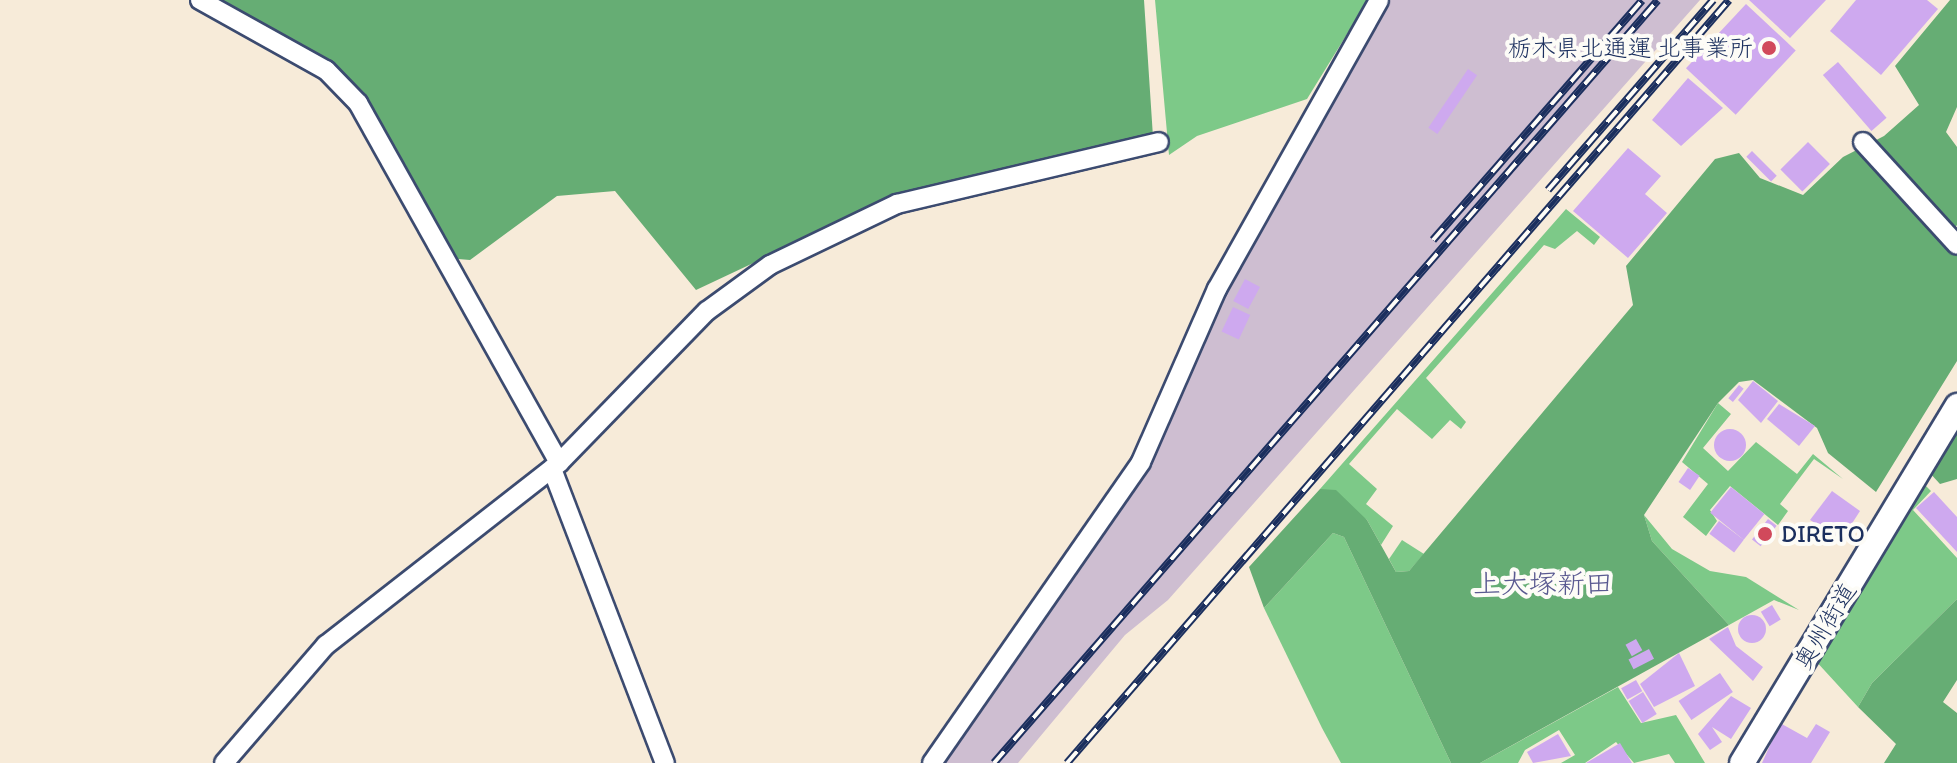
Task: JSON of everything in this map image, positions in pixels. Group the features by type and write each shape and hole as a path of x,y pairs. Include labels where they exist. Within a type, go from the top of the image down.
{"main road":[{"name":"奥州街道","path":"1742,763 1957,406"}],"street":[{"path":"200,0 326,70 358,103 556,466 665,763"},
{"path":"932,763 1141,462 1217,289 1379,0"},
{"path":"224,763 326,645 556,466 707,311 821,238 897,204 1159,142"},
{"path":"1863,142 1957,245"}],"shaded area":[{"path":"1379,0 1700,0 1168,600 1125,635 1018,763 932,763 1141,462 1181,362"}],"green space":[{"path":"201,0 1144,0 1153,137 900,194 696,290 615,191 557,196 470,260 447,258 326,70"},
{"path":"1155,0 1368,0 1307,99 1197,136 1169,155"},
{"path":"1950,0 1957,0 1957,107 1946,132 1957,147 1957,225 1947,239 1957,251 1957,361 1876,492 1828,453 1817,428 1753,380 1739,382 1718,403 1644,515 1652,541 1729,625 1480,763 1451,763 1344,537 1333,533 1264,608 1249,567 1320,489 1336,490 1367,520 1396,572 1409,571 1633,305 1626,266 1715,159 1739,153 1760,178 1803,195 1843,157 1884,136 1919,105 1895,66"},
{"path":"1566,209 1600,237 1594,245 1577,231 1555,249 1544,245 1426,378 1466,422 1461,429 1450,420 1432,439 1397,409 1349,464 1377,489 1366,504 1393,526 1381,545 1367,520 1320,489"},
{"path":"1718,403 1731,414 1703,448 1728,471 1756,442 1797,474 1813,454 1843,479 1814,459 1780,504 1788,511 1778,525 1730,486 1710,510 1717,521 1706,536 1683,517 1708,484 1682,462"},
{"path":"1957,423 1957,479 1940,484 1928,471"},
{"path":"1922,482 1931,491 1913,510 1957,558 1957,599 1872,683 1858,707 1814,659"},
{"path":"1644,515 1672,549 1710,571 1746,577 1799,610 1774,600 1729,625 1652,541"},
{"path":"1333,533 1344,537 1451,763 1341,763 1322,728 1264,608"},
{"path":"1402,540 1424,554 1409,571 1396,572 1389,559"},
{"path":"1957,599 1957,680 1943,702 1957,713 1957,763 1884,763 1896,744 1858,707 1872,683"},
{"path":"1618,687 1641,723 1676,715 1705,763 1675,763 1669,754 1634,763 1616,742 1585,763 1561,763 1575,755 1559,730 1525,750 1518,763 1480,763"}],"building":[{"path":"1749,0 1826,0 1790,38"},
{"path":"1856,0 1927,0 1938,9 1881,75 1830,31"},
{"path":"1746,4 1796,50 1736,115 1686,68"},
{"path":"1838,62 1887,118 1871,131 1823,75"},
{"path":"1468,69 1477,75 1437,134 1428,128"},
{"path":"1688,78 1723,108 1681,146 1652,120"},
{"path":"1808,142 1830,164 1802,191 1780,170"},
{"path":"1628,148 1661,176 1645,194 1667,213 1628,258 1573,211"},
{"path":"1752,151 1777,176 1771,181 1746,157"},
{"path":"1245,279 1260,287 1248,309 1233,301"},
{"path":"1233,307 1250,315 1239,340 1222,331"},
{"path":"1753,381 1778,401 1761,423 1738,400"},
{"path":"1739,385 1744,389 1733,402 1728,398"},
{"path":"1779,404 1815,426 1799,446 1767,419"},
{"path":"1730,429 1742,433 1746,445 1742,457 1730,461 1718,457 1714,445 1718,433"},
{"path":"1688,468 1700,476 1690,490 1678,482"},
{"path":"1731,487 1764,514 1744,540 1710,513"},
{"path":"1832,491 1860,511 1842,539 1810,520"},
{"path":"1934,492 1957,517 1957,552 1916,508"},
{"path":"1768,519 1777,526 1761,546 1752,539"},
{"path":"1719,521 1744,540 1734,552 1709,534"},
{"path":"1772,605 1781,620 1770,626 1761,612"},
{"path":"1752,615 1762,619 1766,629 1762,639 1752,643 1742,639 1738,629 1742,619"},
{"path":"1728,627 1736,646 1763,667 1753,681 1709,639"},
{"path":"1636,639 1642,650 1632,656 1626,645"},
{"path":"1649,649 1654,659 1634,669 1629,659"},
{"path":"1679,653 1695,686 1654,707 1640,684"},
{"path":"1720,673 1733,692 1691,720 1679,701"},
{"path":"1636,680 1642,691 1627,700 1621,688"},
{"path":"1643,692 1657,714 1642,723 1629,701"},
{"path":"1731,696 1751,708 1731,739 1712,727 1722,742 1710,750 1698,734"},
{"path":"1780,723 1807,738 1816,724 1830,732 1811,763 1762,763"},
{"path":"1558,734 1571,756 1533,763 1527,752"},
{"path":"1620,743 1632,763 1586,763"}],"railway":[{"path":"1433,240 1642,0"},
{"path":"994,763 1658,0"},
{"path":"1548,190 1713,0"},
{"path":"1067,763 1729,0"}],"place":[{"name":"栃木県北通運 北事業所","path":"1769,48"},
{"name":"DIRETO","path":"1765,534"}],"district":[{"name":"上大塚新田","path":"1543,583"}]}
